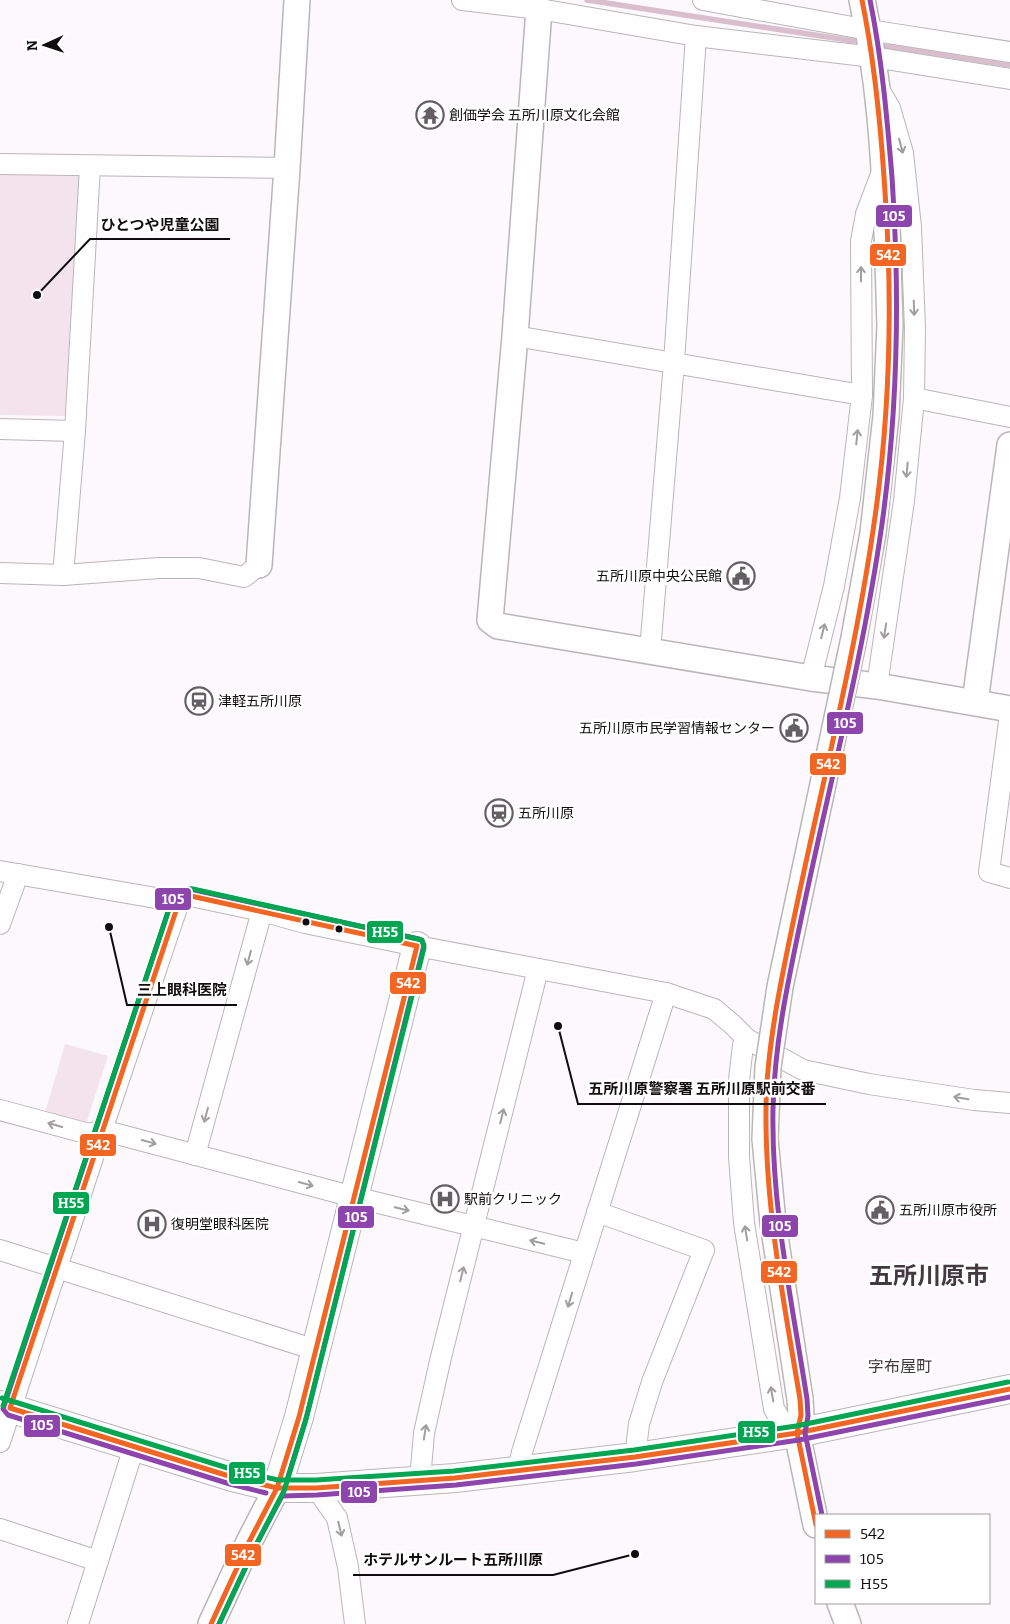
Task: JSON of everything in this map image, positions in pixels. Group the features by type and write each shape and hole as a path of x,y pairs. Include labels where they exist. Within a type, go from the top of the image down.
{"main road":[{"path":"278,1488 300,1417 417,946"},
{"path":"5,1406 232,1477 278,1488 316,1488 518,1471 635,1457 796,1433 1010,1389"}],"street":[{"path":"0,573 63,575 159,568 199,568 244,576 259,565 297,0"},
{"path":"462,0 539,9 696,36 873,57 1010,79"},
{"path":"703,0 869,30 1010,52"},
{"path":"815,1520 796,1433 801,1415 800,1399 773,1223 765,1139 768,1068 780,987 854,638 873,533 886,416 890,325 884,167 877,85 869,30 862,0"},
{"path":"539,9 516,336 490,620 498,626 1010,709"},
{"path":"650,651 674,362 696,36"},
{"path":"876,686 904,501 914,398 915,318 911,228 903,153 890,108 877,85"},
{"path":"0,164 287,168"},
{"path":"63,575 75,431 90,166"},
{"path":"811,678 834,586 850,498 862,396 861,242 866,214 884,167"},
{"path":"516,336 862,396"},
{"path":"914,398 1010,417"},
{"path":"0,429 75,431"},
{"path":"975,702 1010,445"},
{"path":"1010,714 989,872 1010,878"},
{"path":"0,924 9,872 179,902 191,896 262,911 305,923 417,946 666,993 714,1009 747,1039 803,1070 878,1085 974,1100 1010,1103"},
{"path":"0,1442 5,1406 57,1268 179,902"},
{"path":"195,1155 262,911"},
{"path":"420,1480 426,1424 441,1357 538,969"},
{"path":"518,1471 522,1452 666,993"},
{"path":"747,1039 743,1045 739,1090 738,1157 744,1223 774,1409 780,1419 796,1433"},
{"path":"0,1110 89,1134 102,1130 354,1197 584,1254"},
{"path":"597,1212 704,1250 652,1382 639,1424 635,1457"},
{"path":"0,1250 316,1350"},
{"path":"78,1624 134,1447"},
{"path":"211,1624 249,1542 278,1488"},
{"path":"316,1488 337,1518 348,1567 355,1624"},
{"path":"0,1529 98,1561"},
{"path":"840,1604 848,1624"}],"shaded area":[{"path":"0,173 81,176 65,416 0,415"},
{"path":"65,1044 108,1056 85,1127 45,1113"}],"waterway":[{"path":"587,0 854,41"},
{"path":"887,46 1010,65"}],"transit line":[{"name":"542","path":"815,1520 797,1433 801,1415 800,1399 772,1219 766,1097 769,1057 777,1004 801,884 841,704 864,584 880,481 884,437 889,350 887,220 876,89 862,0"},
{"name":"105","path":"822,1514 805,1433 808,1416 807,1399 779,1218 773,1145 773,1108 774,1082 784,1005 808,885 861,645 882,524 891,438 897,308 895,221 884,89 870,0"},
{"name":"H55","path":"3,1406 173,897 188,889 193,889 422,940 424,948 306,1419 284,1491 219,1624"},
{"name":"105","path":"266,1493 230,1484 8,1415 3,1409 172,900 175,896 190,889 419,939 424,945 306,1419 287,1480"},
{"name":"542","path":"191,896 417,946 299,1417 277,1488 232,1477 10,1408 179,902 191,896"},
{"name":"H55","path":"2,1398 234,1470 278,1480 316,1480 454,1471 634,1450 796,1426 1008,1382"},
{"name":"542","path":"277,1488 316,1488 455,1478 635,1457 797,1433 1010,1389"},
{"name":"105","path":"219,1624 256,1545 282,1496 456,1485 636,1464 799,1440 1010,1397"},
{"name":"542","path":"211,1624 249,1542 277,1488"}],"place":[{"name":"創価学会 五所川原文化会館","path":"430,115"},
{"name":"ひとつや児童公園","path":"37,295"},
{"name":"五所川原中央公民館","path":"741,576"},
{"name":"津軽五所川原","path":"199,701"},
{"name":"五所川原市民学習情報センター","path":"794,728"},
{"name":"五所川原","path":"499,813"},
{"name":"三上眼科医院","path":"109,927"},
{"name":"五所川原警察署 五所川原駅前交番","path":"558,1026"},
{"name":"駅前クリニック","path":"445,1199"},
{"name":"五所川原市役所","path":"880,1210"},
{"name":"復明堂眼科医院","path":"152,1224"},
{"name":"ホテルサンルート五所川原","path":"635,1554"}],"district":[{"name":"五所川原市","path":"929,1276"},
{"name":"字布屋町","path":"900,1366"}]}
